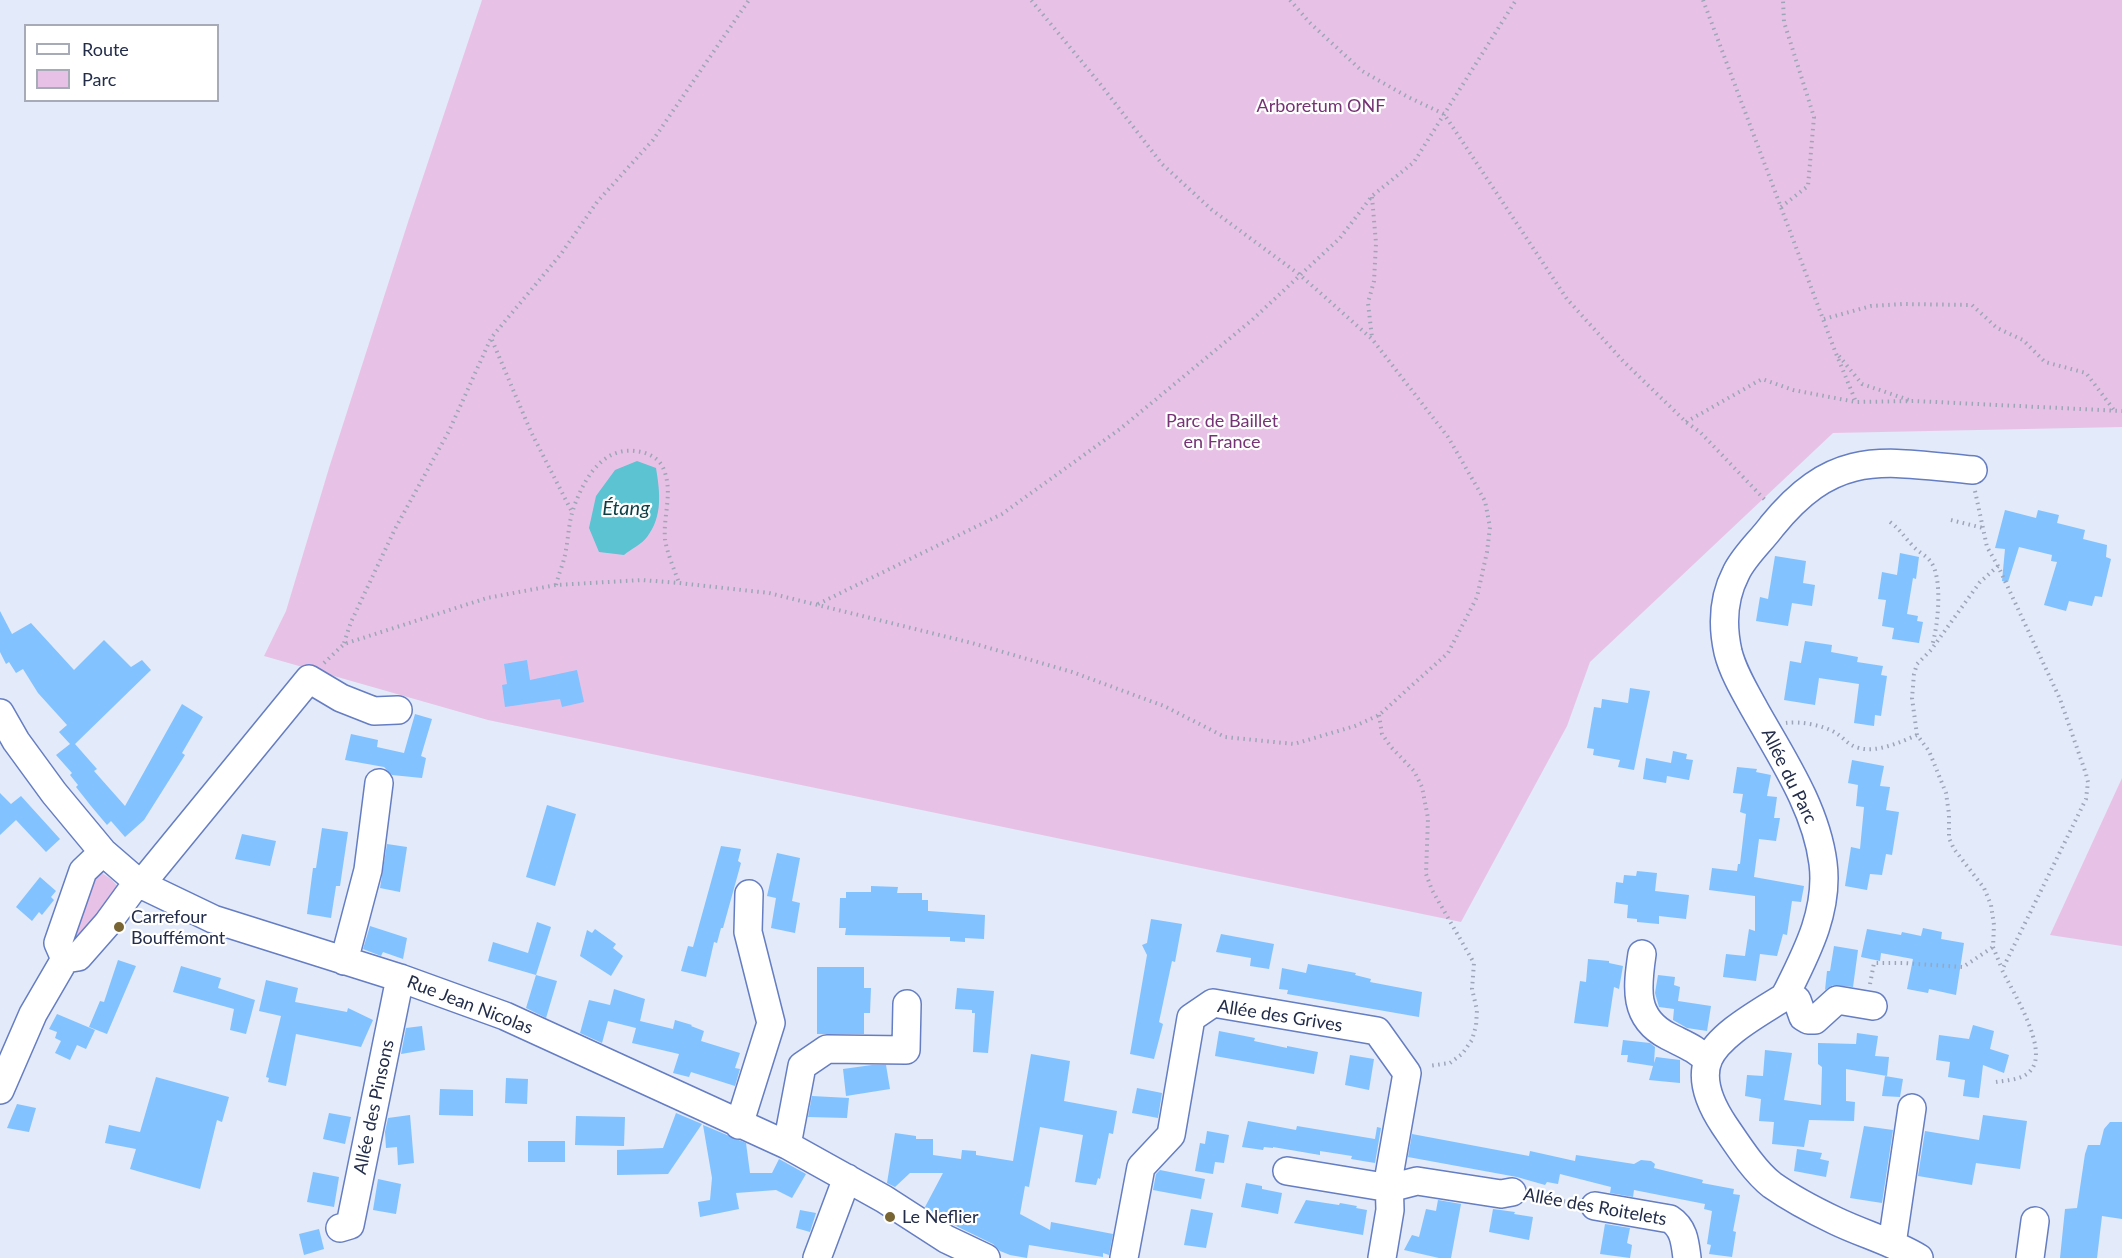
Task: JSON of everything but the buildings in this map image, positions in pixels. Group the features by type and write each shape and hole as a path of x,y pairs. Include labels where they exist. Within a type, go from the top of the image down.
{"street":[{"name":"Allée du Parc","path":"1708,1060 1721,1042 1784,997 1813,939 1820,915 1824,876 1816,832 1803,798 1740,682 1728,655 1723,627 1726,599 1736,572 1780,516 1816,483 1856,465 1907,463 1973,470"},
{"path":"65,959 78,957 107,924 131,891 140,884 309,679 341,699 374,711 398,710"},
{"name":"Rue Jean Nicolas","path":"0,713 16,741 47,784 103,852 140,884 213,919 400,978 505,1016 787,1145 847,1178 946,1239 986,1258"},
{"path":"344,961 369,870 379,783"},
{"path":"65,959 58,943 83,871 103,852"},
{"path":"739,1125 771,1023 748,932 749,894"},
{"path":"1642,954 1639,993 1641,1009 1647,1020 1665,1035 1695,1048 1708,1060 1705,1079 1715,1112 1742,1152 1771,1184 1835,1221 1892,1244 1919,1258"},
{"path":"0,1090 33,1014 65,959"},
{"name":"Allée des Pinsons","path":"340,1228 350,1226 400,978"},
{"path":"1787,992 1797,1000 1803,1017 1811,1021 1837,1000 1869,1005"},
{"name":"Allée des Grives","path":"1124,1258 1141,1167 1171,1135 1191,1018 1213,1003 1377,1031 1407,1073"},
{"path":"787,1145 802,1066 827,1049 906,1050 907,1004"},
{"path":"1382,1258 1390,1210 1389,1176 1407,1073"},
{"path":"1892,1244 1912,1108"},
{"path":"1287,1171 1390,1188 1417,1181 1501,1194 1512,1192"},
{"path":"817,1258 847,1178"},
{"name":"Allée des Roitelets","path":"1595,1206 1670,1219 1678,1224 1684,1235 1687,1258"},
{"path":"2030,1258 2035,1221"}],"path":[{"path":"749,0 653,140 597,202 561,254 491,338 449,431 395,529 351,622 344,644 487,598 555,585 642,580 769,593 972,643 1071,672 1164,706 1225,737 1294,744 1355,726 1379,715 1448,653 1477,597 1490,527 1485,501 1448,437 1372,339 1300,275 1212,210 1162,164 1031,0"},
{"path":"1290,0 1309,22 1362,71 1444,114 1567,299 1623,361 1686,422 1705,437 1780,516"},
{"path":"818,604 1002,514 1120,429 1252,320 1340,238 1372,196 1414,162 1516,0"},
{"path":"1703,0 1856,402"},
{"path":"1781,207 1808,186 1814,117 1784,22 1783,0"},
{"path":"1372,196 1376,243 1374,280 1368,303 1372,339"},
{"path":"1824,319 1872,306 1972,305 1996,328 2023,340 2045,362 2086,373 2114,410"},
{"path":"491,338 531,432 572,513"},
{"path":"1835,351 1862,384 1915,401"},
{"path":"1686,422 1762,380 1793,390 1856,402 1915,401 2122,411"},
{"path":"555,585 564,558 572,513 589,474 613,453 634,451 651,454 664,469 669,498 665,521 665,540 679,583"},
{"path":"1973,470 1974,487 1987,547 2060,699 2088,782 2086,799 2002,970"},
{"path":"1951,520 1983,528"},
{"path":"1890,522 1902,531 1915,549 1932,563 1938,600 1935,637 1931,650"},
{"path":"1996,1082 2020,1078 2031,1071 2037,1060 2035,1039 1993,947 1994,925 1991,905 1984,888 1954,849 1949,838 1946,793 1929,751 1917,735 1912,698 1917,664 1931,650 1980,582 1998,566"},
{"path":"1379,715 1382,734 1414,771 1422,787 1428,818 1426,874 1432,890 1474,963 1472,989 1477,1010 1472,1040 1462,1054 1450,1063 1420,1066 1407,1073"},
{"path":"1767,732 1788,722 1812,725 1835,732 1851,745 1864,749 1889,746 1917,735"},
{"path":"1869,1005 1874,963 1963,967 1993,947"},
{"name":"Allée des Roitelets","path":"1512,1192 1595,1206"}],"green space":[{"name":"Parc de Baillet en France","path":"482,0 2122,0 2122,427 1833,433 1590,662 1567,726 1461,922 488,720 264,656 286,611 329,468"},
{"path":"2122,778 2122,946 2050,935"},
{"path":"102,873 121,890 81,942 70,937 88,883"}],"water":[{"name":"Étang","path":"637,461 656,468 659,504 656,521 645,540 624,555 599,552 589,528 596,496 615,470"}],"place":[{"name":"Carrefour Bouffémont","path":"119,927"},
{"name":"Le Neflier","path":"890,1217"}],"park label":[{"name":"Arboretum ONF","path":"1321,106"}]}
